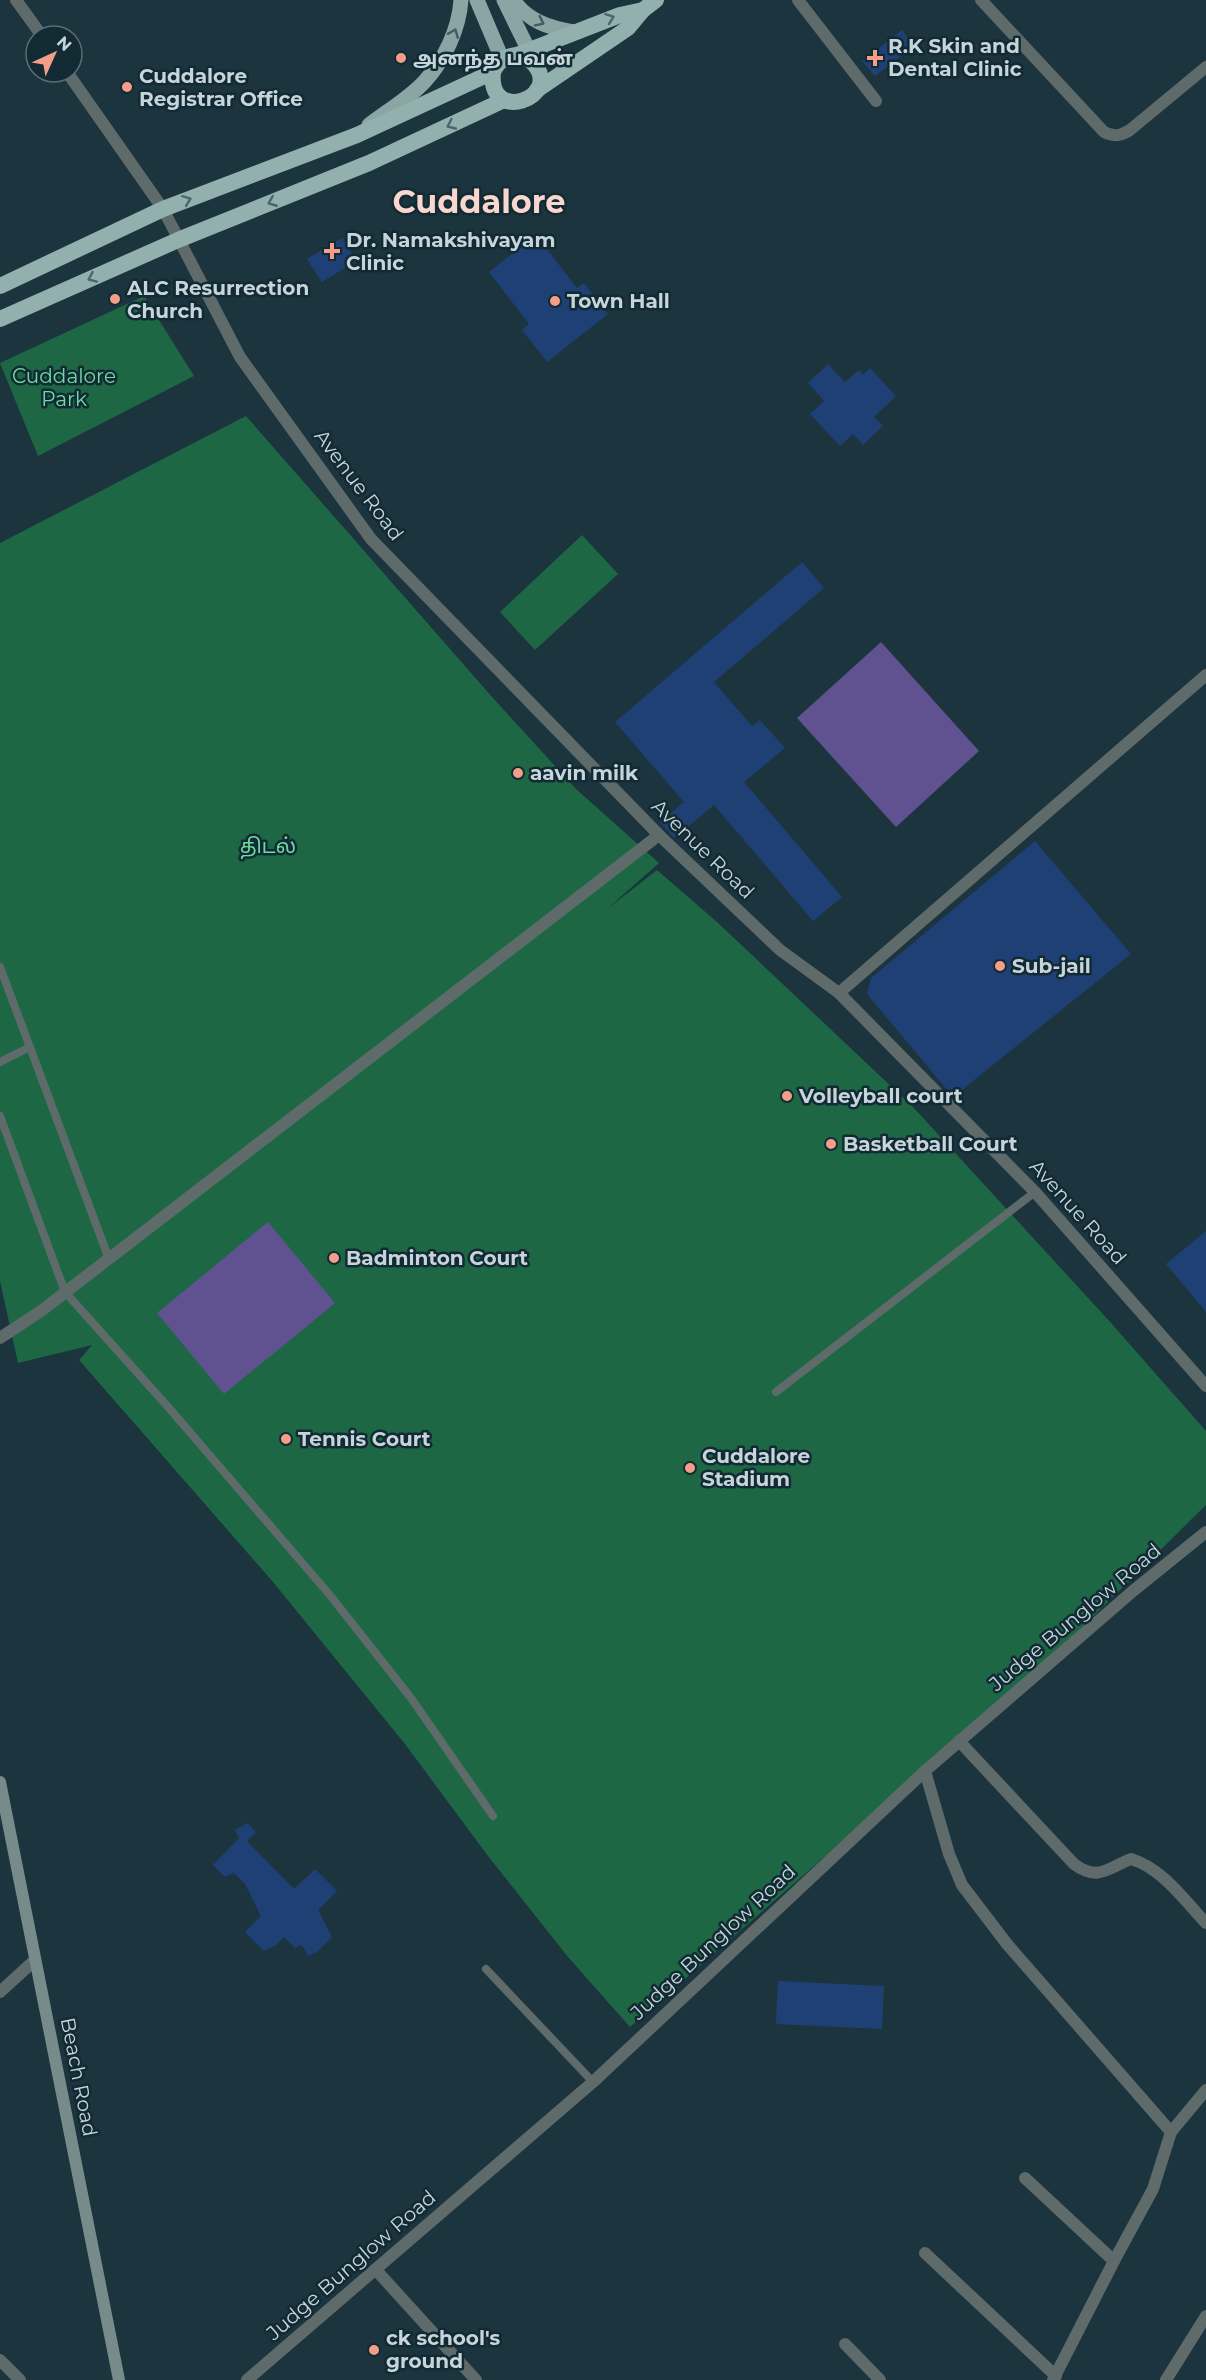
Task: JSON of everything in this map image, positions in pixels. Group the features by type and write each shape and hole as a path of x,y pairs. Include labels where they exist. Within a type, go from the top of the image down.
{"highway":[{"path":"537,90 540,82 537,67 525,56 510,59 494,88 504,99 519,103 526,100 537,90 628,28 650,5"},
{"path":"0,286 164,209 357,135 510,59 574,32 650,5"},
{"path":"0,319 178,240 369,163 504,99"}],"main road":[{"path":"357,135 425,82 447,50 460,18 461,0"},
{"path":"477,0 510,59"},
{"path":"504,0 510,59"},
{"path":"513,0 520,10 535,21 555,29 574,32"},
{"name":"Beach Road","path":"0,1782 119,2380"}],"street":[{"path":"16,0 33,24"},
{"path":"798,0 876,100"},
{"path":"981,0 1104,132 1112,136 1121,136 1130,130 1206,67"},
{"name":"Avenue Road","path":"75,84 164,209 240,357 371,539 659,835 780,950 839,993 1035,1192 1206,1386"},
{"path":"839,993 1206,675"},
{"path":"0,1338 109,1259 535,933 659,835"},
{"name":"Judge Bunglow Road","path":"247,2380 593,2082 959,1741 1133,1591 1204,1538"},
{"path":"959,1741 1084,1872 1100,1874 1131,1859 1143,1862 1156,1872 1206,1923"},
{"path":"925,1771 949,1854 962,1885 980,1911 1171,2132"},
{"path":"0,1992 35,1960"},
{"path":"925,2253 1054,2378 1113,2261 1153,2189 1171,2132 1206,2090"},
{"path":"1025,2178 1113,2261"},
{"path":"376,2270 476,2380"},
{"path":"1166,2380 1206,2316"},
{"path":"845,2344 880,2380"},
{"path":"0,2360 20,2380"}],"lane":[{"path":"0,967 109,1259"},
{"path":"0,1062 30,1047"},
{"path":"0,1116 65,1292 169,1408 329,1594 411,1698 493,1816"},
{"path":"776,1392 1035,1192"},
{"path":"486,1969 593,2082"}],"green space":[{"name":"Cuddalore Park","path":"144,296 194,376 38,456 0,363"},
{"name":"Cuddalore Stadium","path":"246,416 493,698 576,789 659,863 607,909 657,870 717,922 913,1107 1111,1323 1206,1431 1206,1505 1046,1663 630,2027 568,1957 488,1856 405,1744 273,1582 79,1360 92,1345 18,1363 0,1281 0,543"},
{"path":"582,535 618,574 535,650 500,612"}],"shaded area":[{"path":"881,642 979,751 896,827 797,718"},
{"path":"268,1222 335,1303 224,1394 157,1313"}],"building":[{"path":"902,30 914,46 875,76 862,61"},
{"name":"Town Hall","path":"536,235 577,288 584,283 608,314 547,362 522,330 529,324 489,272"},
{"path":"342,238 356,261 322,282 307,259"},
{"path":"828,364 845,382 859,370 863,375 870,368 896,396 874,417 883,426 863,445 853,434 840,446 810,414 824,401 808,383"},
{"path":"802,562 824,588 714,682 752,726 760,720 785,748 744,782 842,897 813,921 714,805 674,838 660,822 684,802 615,722"},
{"name":"Sub-jail","path":"1035,841 1131,954 953,1097 867,994 871,978"},
{"path":"1206,1231 1206,1312 1166,1264"},
{"path":"248,1823 256,1832 247,1841 294,1889 315,1869 337,1891 318,1910 332,1937 317,1952 308,1956 302,1945 295,1948 284,1937 276,1945 264,1951 245,1932 261,1916 245,1884 234,1873 225,1877 213,1865 239,1838 235,1830"},
{"path":"778,1981 884,1986 882,2029 776,2024"}],"place":[{"name":"அனந்த பவன்","path":"401,58"},
{"name":"R.K Skin and Dental Clinic","path":"875,58"},
{"name":"Cuddalore Registrar Office","path":"127,87"},
{"name":"Dr. Namakshivayam Clinic","path":"332,251"},
{"name":"ALC Resurrection Church","path":"115,299"},
{"name":"Town Hall","path":"555,301"},
{"name":"aavin milk","path":"518,773"},
{"name":"Sub-jail","path":"1000,966"},
{"name":"Volleyball court","path":"787,1096"},
{"name":"Basketball Court","path":"831,1144"},
{"name":"Badminton Court","path":"334,1258"},
{"name":"Tennis Court","path":"286,1439"},
{"name":"Cuddalore Stadium","path":"690,1468"},
{"name":"ck school's ground","path":"374,2350"}],"district":[{"name":"Cuddalore","path":"479,201"}],"park label":[{"name":"திடல்","path":"268,846"}]}
